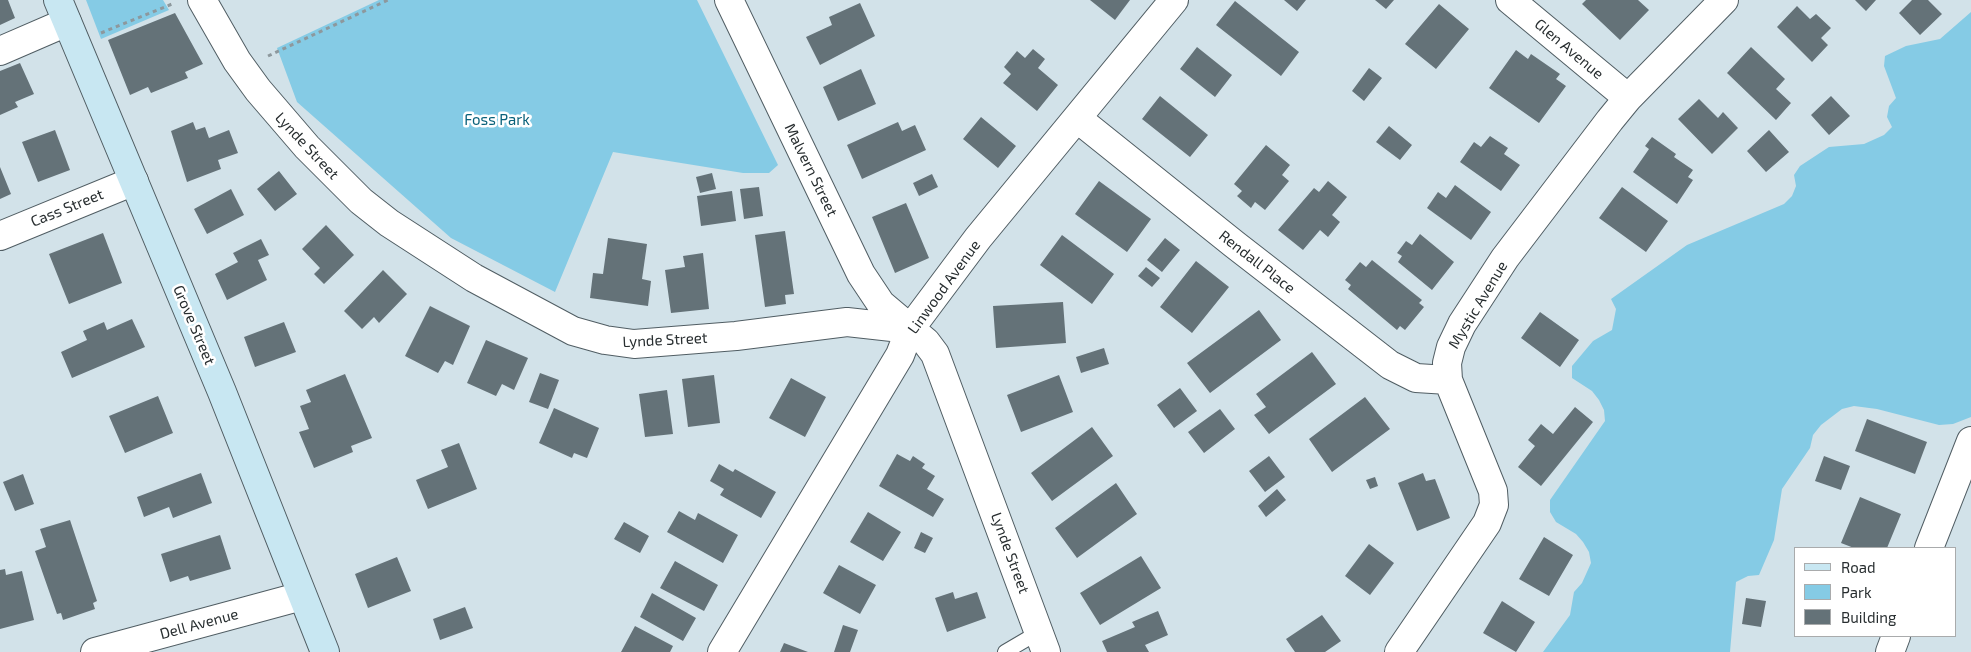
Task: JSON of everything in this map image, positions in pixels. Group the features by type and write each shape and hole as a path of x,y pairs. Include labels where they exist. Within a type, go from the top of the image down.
{"street":[{"name":"Lynde Street","path":"202,0 242,68 279,117 361,201 389,223 474,278 535,313 573,331 605,340 634,344 736,336 847,322 910,329 926,342 942,368 1042,642"},
{"name":"Malvern Street","path":"729,0 861,274 882,304 910,329"},
{"name":"Linwood Avenue","path":"722,652 900,355 910,329 978,238 1078,119 1174,0"},
{"name":"Glen Avenue","path":"1510,0 1628,98"},
{"name":"Mystic Avenue","path":"1399,652 1487,523 1494,504 1493,491 1448,380 1448,355 1462,324 1506,258 1628,98 1724,0"},
{"path":"0,51 62,11"},
{"name":"Grove Street","path":"62,11 222,392 325,652"},
{"name":"Rendall Place","path":"1078,119 1234,244 1390,365 1416,378 1448,380"},
{"name":"Cass Street","path":"0,236 134,180"},
{"path":"1929,547 1971,441"},
{"name":"Dell Avenue","path":"95,652 302,596"},
{"path":"1890,652 1896,637"}],"lane":[{"path":"1005,652 1042,642"}],"path":[{"path":"242,68 388,0"},
{"path":"94,36 172,4"}],"green space":[{"path":"86,0 163,0 169,10 101,39"},
{"name":"Foss Park","path":"379,0 697,0 778,165 769,173 743,173 613,152 555,292 451,238 297,102 277,48"},
{"path":"1971,12 1971,417 1953,424 1939,425 1877,409 1854,406 1842,409 1821,425 1813,435 1810,448 1782,489 1774,540 1759,575 1748,576 1736,582 1730,652 1543,652 1570,615 1574,592 1582,583 1591,563 1589,552 1583,542 1576,534 1556,522 1550,512 1550,500 1605,421 1604,410 1599,400 1592,391 1572,378 1572,366 1593,341 1612,330 1616,309 1611,299 1687,245 1784,204 1792,196 1796,186 1794,175 1800,166 1829,147 1864,144 1884,135 1892,127 1887,117 1889,106 1896,98 1884,66 1885,56 1906,46 1940,39"}],"building":[{"path":"0,0 8,0 15,18 0,25"},
{"path":"1090,0 1130,0 1115,20"},
{"path":"1284,0 1306,0 1297,11"},
{"path":"1375,0 1394,0 1386,9"},
{"path":"1586,0 1638,0 1649,10 1620,40 1582,4"},
{"path":"1855,0 1876,0 1866,11"},
{"path":"1912,0 1928,0 1942,14 1920,35 1899,13"},
{"path":"1235,1 1299,52 1281,76 1216,25"},
{"path":"860,3 875,36 820,65 806,37 832,25 829,17"},
{"path":"1439,4 1469,29 1436,69 1405,44"},
{"path":"1797,6 1810,19 1816,14 1831,28 1821,38 1828,45 1812,62 1777,27"},
{"path":"175,13 203,64 185,72 188,78 151,93 148,87 130,95 108,40"},
{"path":"1197,47 1232,75 1215,97 1180,69"},
{"path":"1751,47 1785,79 1776,89 1791,103 1776,120 1727,73"},
{"path":"1033,49 1045,59 1038,68 1058,85 1037,111 1003,83 1011,74 1004,67 1017,51 1025,58"},
{"path":"1516,50 1528,59 1531,54 1560,74 1556,79 1566,86 1539,123 1489,88"},
{"path":"20,63 34,94 15,102 18,107 0,115 0,71"},
{"path":"1369,68 1382,78 1364,101 1352,91"},
{"path":"861,69 876,104 838,121 823,87"},
{"path":"1160,96 1208,135 1190,157 1142,119"},
{"path":"1831,96 1850,116 1829,135 1811,115"},
{"path":"1699,99 1718,118 1723,112 1738,128 1712,154 1678,119"},
{"path":"981,117 1016,146 998,168 963,139"},
{"path":"193,122 196,130 205,127 209,138 229,130 238,153 218,160 221,169 187,182 171,131"},
{"path":"898,122 902,131 915,125 926,150 862,179 847,145"},
{"path":"1389,126 1412,145 1400,160 1376,142"},
{"path":"55,130 70,170 38,182 22,142"},
{"path":"1769,130 1789,152 1766,172 1747,151"},
{"path":"1490,136 1508,148 1504,154 1520,165 1501,191 1460,162 1474,142 1481,147"},
{"path":"1652,137 1676,154 1674,157 1693,170 1688,177 1693,180 1677,204 1633,172 1649,149 1645,146"},
{"path":"1266,145 1290,165 1282,175 1289,181 1265,210 1255,202 1251,208 1237,196 1242,191 1234,184"},
{"path":"0,167 11,194 0,199"},
{"path":"279,171 297,194 275,211 257,189"},
{"path":"712,173 716,189 700,193 696,177"},
{"path":"932,174 938,187 919,196 913,183"},
{"path":"1099,181 1151,219 1127,252 1075,214"},
{"path":"1328,181 1347,197 1332,215 1340,222 1328,237 1320,230 1303,250 1278,230 1314,188 1319,192"},
{"path":"1455,185 1491,212 1471,240 1427,208 1438,192 1446,198"},
{"path":"759,187 763,216 744,219 740,189"},
{"path":"1622,187 1668,221 1646,252 1599,218"},
{"path":"231,189 244,215 207,234 194,209"},
{"path":"732,191 736,221 701,226 697,196"},
{"path":"906,203 929,258 895,273 872,217"},
{"path":"326,225 354,255 324,284 314,274 320,268 302,249"},
{"path":"785,231 794,294 785,295 786,304 765,307 755,235"},
{"path":"103,233 122,283 69,304 49,254"},
{"path":"1420,234 1454,262 1432,290 1398,262 1402,256 1397,253 1406,241 1412,245"},
{"path":"1062,235 1114,274 1092,304 1040,265"},
{"path":"608,238 647,244 642,279 651,281 648,306 590,298 593,273 603,274"},
{"path":"1165,238 1180,250 1162,272 1147,260"},
{"path":"261,239 269,255 258,260 267,280 227,300 215,274 238,262 233,253"},
{"path":"703,253 709,309 671,313 665,270 685,267 683,256"},
{"path":"1372,260 1422,300 1419,303 1424,307 1405,330 1400,326 1397,330 1348,289 1351,285 1345,280 1360,262 1366,267"},
{"path":"1196,261 1229,287 1192,333 1160,307"},
{"path":"1146,267 1160,278 1152,287 1138,276"},
{"path":"383,270 407,294 379,323 374,317 362,329 344,311"},
{"path":"1063,302 1066,343 996,348 993,306"},
{"path":"430,306 470,326 453,365 445,361 438,373 405,356"},
{"path":"1259,310 1281,340 1210,393 1187,363"},
{"path":"1540,312 1579,340 1560,367 1521,338"},
{"path":"132,319 145,347 72,378 61,352 87,340 83,331 104,322 107,330"},
{"path":"284,322 296,352 255,367 244,337"},
{"path":"486,340 528,358 514,390 502,384 496,396 467,383"},
{"path":"1104,348 1109,364 1081,373 1076,357"},
{"path":"1312,352 1336,384 1269,434 1254,415 1266,407 1256,394"},
{"path":"540,373 559,380 548,409 529,402"},
{"path":"345,374 372,438 351,446 353,452 314,468 299,432 309,429 300,406 311,402 306,390"},
{"path":"714,375 720,423 688,427 682,379"},
{"path":"1059,375 1073,412 1021,432 1007,395"},
{"path":"791,378 826,397 805,437 769,418"},
{"path":"1180,388 1197,411 1174,428 1157,405"},
{"path":"667,390 673,434 645,437 639,394"},
{"path":"158,396 173,433 125,453 109,416"},
{"path":"1365,397 1390,429 1332,472 1309,439"},
{"path":"1575,407 1593,422 1541,486 1518,467 1535,446 1528,440 1541,424 1553,434"},
{"path":"554,408 599,428 587,458 574,453 572,458 539,443"},
{"path":"1220,409 1235,429 1204,453 1188,432"},
{"path":"1867,419 1927,442 1915,474 1855,451"},
{"path":"1092,427 1113,456 1052,501 1031,473"},
{"path":"459,443 477,489 428,509 416,480 448,467 441,450"},
{"path":"897,454 910,461 913,456 925,464 922,468 935,476 927,489 944,499 933,517 879,486"},
{"path":"1269,456 1285,477 1265,492 1249,471"},
{"path":"1824,456 1850,466 1841,490 1815,481"},
{"path":"719,464 733,472 735,469 776,492 761,518 720,495 724,489 710,481"},
{"path":"201,473 212,503 173,518 169,507 144,517 137,497"},
{"path":"1423,473 1426,481 1435,479 1450,518 1417,531 1398,483"},
{"path":"23,474 34,504 15,511 3,482"},
{"path":"1375,477 1378,486 1370,489 1366,480"},
{"path":"1116,483 1137,514 1077,558 1055,528"},
{"path":"1277,489 1286,500 1266,517 1258,506"},
{"path":"1860,497 1901,514 1887,547 1851,547 1841,543"},
{"path":"679,511 695,520 698,513 738,535 723,563 667,532"},
{"path":"868,512 901,532 883,561 850,542"},
{"path":"70,520 97,601 93,603 95,609 63,620 61,613 57,614 35,551 46,547 40,529"},
{"path":"624,522 649,536 640,553 614,539"},
{"path":"921,532 933,538 925,553 914,548"},
{"path":"220,535 231,569 190,581 188,576 170,582 161,554"},
{"path":"1544,537 1573,555 1549,596 1519,579"},
{"path":"1369,544 1394,563 1370,595 1345,576"},
{"path":"1141,556 1161,588 1100,625 1080,593"},
{"path":"397,557 411,591 368,608 355,574"},
{"path":"675,561 718,585 704,611 660,588"},
{"path":"839,565 876,585 860,614 823,593"},
{"path":"5,569 6,575 22,571 34,620 0,629 0,570"},
{"path":"953,592 955,599 977,592 986,618 947,632 935,598"},
{"path":"652,593 696,618 683,641 640,617"},
{"path":"1746,598 1766,601 1761,627 1742,624"},
{"path":"1502,601 1535,622 1516,652 1483,633"},
{"path":"465,607 473,628 440,640 433,619"},
{"path":"1158,611 1168,635 1145,645 1149,652 1107,652 1102,641 1135,627 1132,622"},
{"path":"1322,615 1341,641 1325,652 1295,652 1286,639"},
{"path":"843,625 858,630 850,652 834,652"},
{"path":"635,626 673,646 670,652 621,652"},
{"path":"784,643 808,652 780,652"}]}
